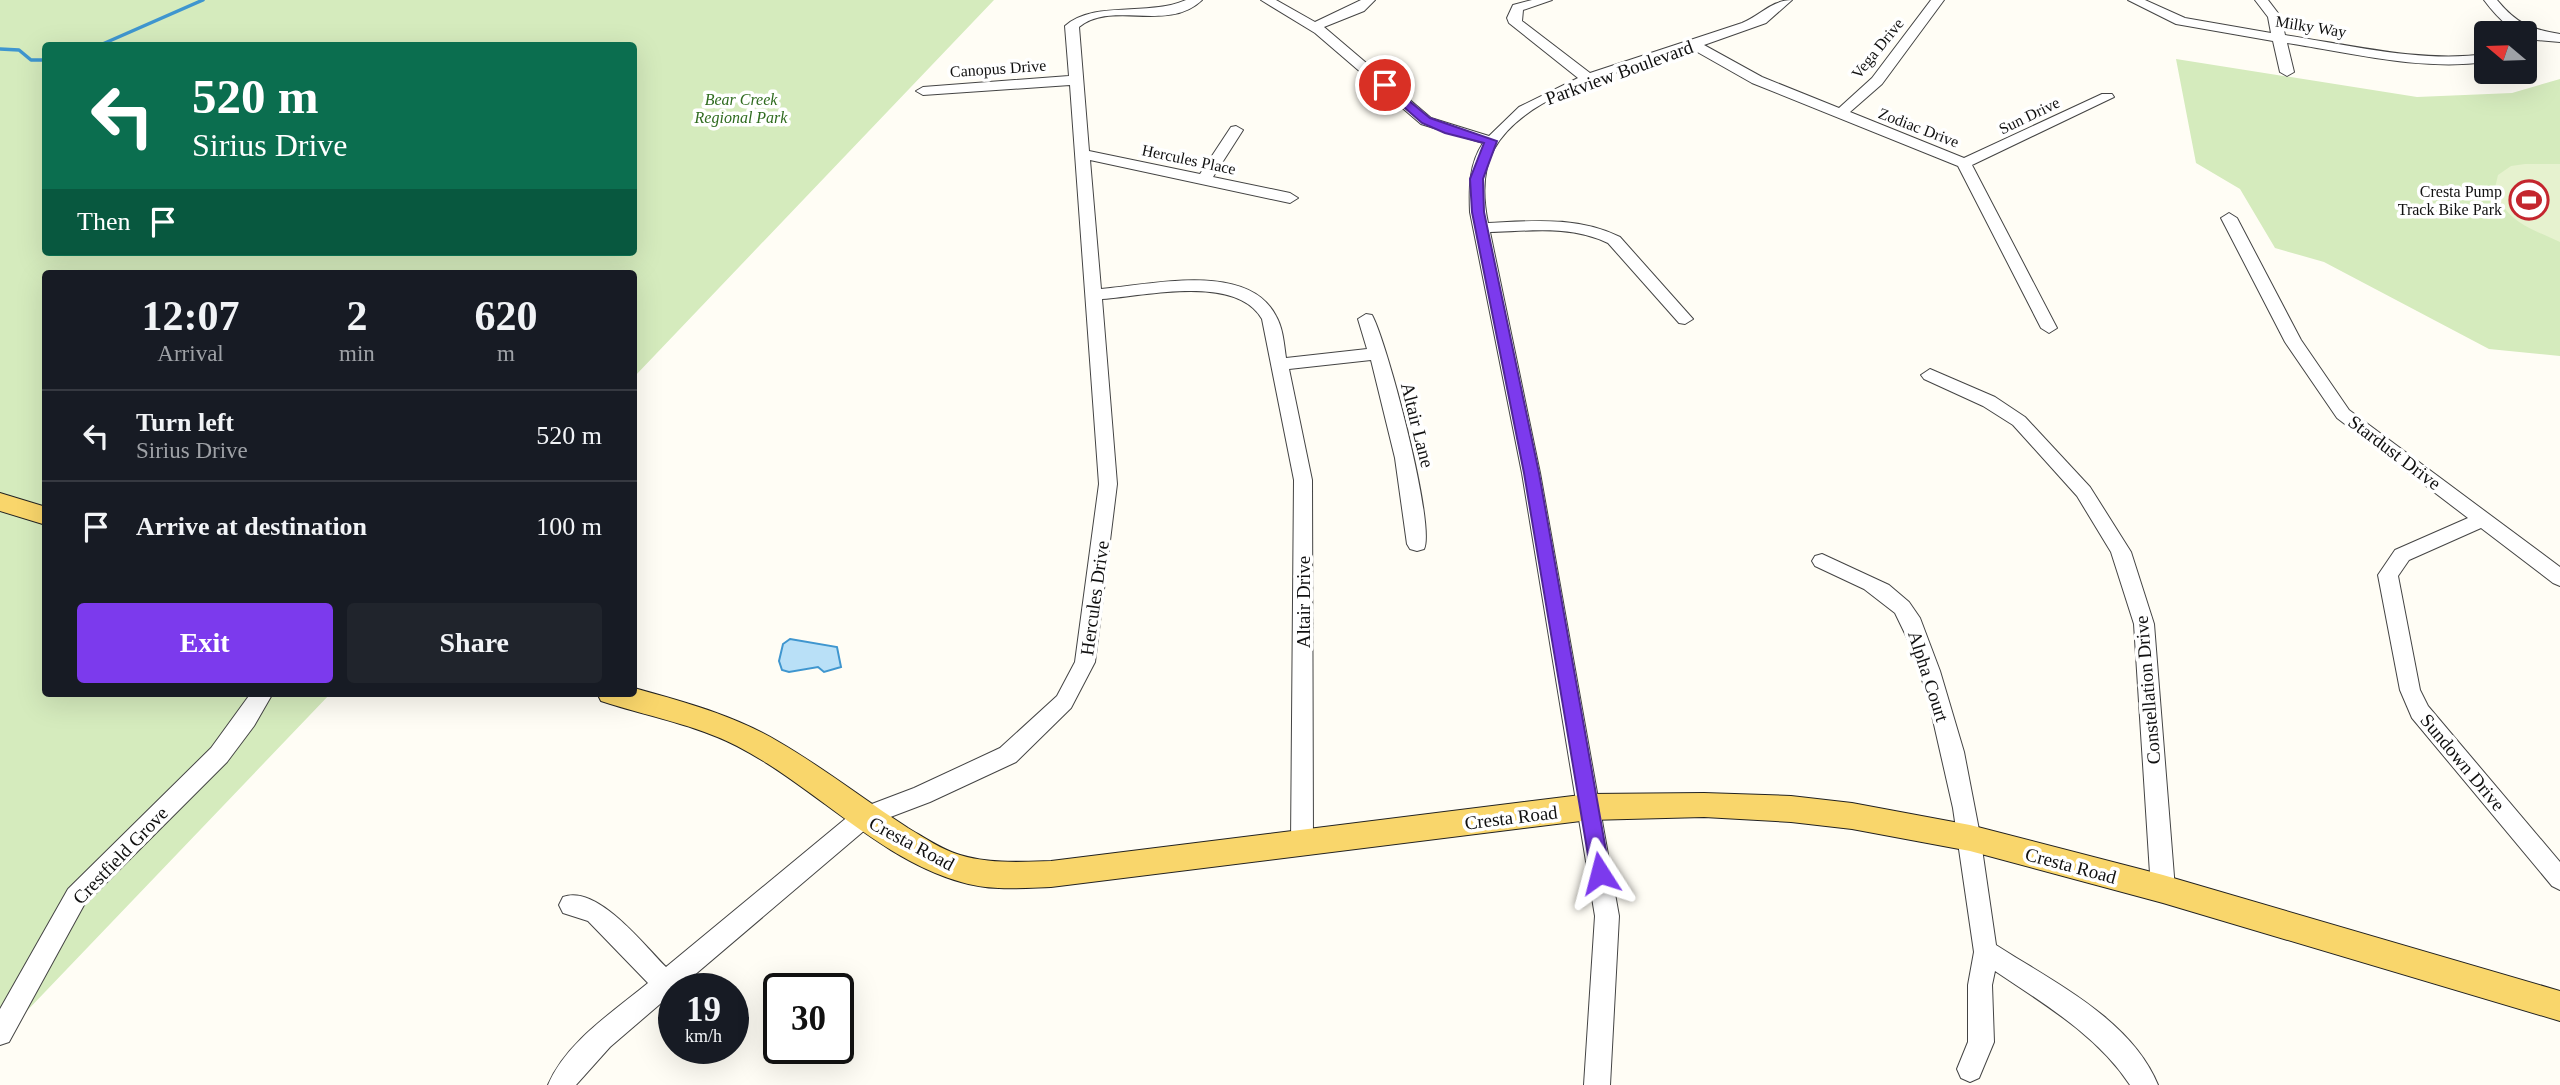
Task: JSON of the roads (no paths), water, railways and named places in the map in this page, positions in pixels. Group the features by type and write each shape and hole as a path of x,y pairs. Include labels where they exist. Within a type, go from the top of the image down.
{"main road":[{"path":"0,502 42,515"},
{"name":"Cresta Road","path":"624,697 722,726 747,738 803,772 864,817 930,856 959,869 1015,876 1589,807 1704,805 1791,809 1852,816 1970,838 2163,889 2560,1006"}],"street":[{"name":"Hercules Drive","path":"677,973 864,817 922,795 1008,755 1048,722 1076,683 1085,662 1089,641 1107,506 1072,26 1091,10 1112,8 1163,11 1196,0"},
{"path":"1268,0 1315,26 1426,121 1491,141"},
{"path":"1315,26 1359,8 1369,0"},
{"path":"1546,0 1518,8 1514,18 1516,23 1589,79"},
{"name":"Parkview Boulevard","path":"1597,1085 1607,916 1531,473 1481,228 1476,179 1491,141 1526,108 1559,90 1761,20 1786,0"},
{"name":"Vega Drive","path":"1840,114 1877,81 1938,0"},
{"name":"Milky Way","path":"2134,0 2181,21 2423,61 2474,60"},
{"path":"2261,0 2272,10 2287,72"},
{"path":"2490,0 2511,21"},
{"path":"2538,35 2560,38"},
{"name":"Zodiac Drive","path":"1694,45 1757,80 1964,163 2049,328"},
{"name":"Canopus Drive","path":"923,91 1076,80"},
{"name":"Sun Drive","path":"1964,163 2107,97"},
{"path":"1204,180 1236,130"},
{"name":"Hercules Place","path":"1082,154 1290,198"},
{"name":"Stardust Drive","path":"2229,218 2293,342 2343,414 2560,578"},
{"path":"1481,228 1578,227 1604,234 1614,240 1685,319"},
{"name":"Altair Drive","path":"1093,295 1192,285 1230,288 1255,299 1270,319 1303,480 1302,843"},
{"name":"Altair Lane","path":"1366,319 1406,457 1417,544"},
{"path":"1279,365 1378,354"},
{"name":"Constellation Drive","path":"1930,375 1995,405 2020,422 2064,468 2096,508 2122,550 2138,594 2144,624 2163,889"},
{"name":"Sundown Drive","path":"2484,519 2402,555 2388,575 2410,690 2420,712 2560,879"},
{"name":"Alpha Court","path":"1822,561 1881,590 1899,603 1910,618 1950,738 1970,838"},
{"name":"Crestfield Grove","path":"0,1033 76,897 219,755 260,697"},
{"path":"1970,838 1977,915 1986,952 1980,985 1981,1042 1970,1069"},
{"path":"571,905 596,913 658,976"},
{"path":"1986,952 2105,1037 2124,1056 2145,1085"},
{"name":"Hercules Drive","path":"561,1085 584,1054 658,989"}],"water":[{"path":"790,639 837,647 841,667 824,672 818,667 789,672 782,670 779,661 783,644"}],"waterway":[{"path":"107,42 203,0"},
{"path":"0,49 19,50 31,60 42,60"}],"place":[{"name":"Cresta Pump Track Bike Park","path":"2529,200"}],"park label":[{"name":"Bear Creek Regional Park","path":"741,108"}]}
